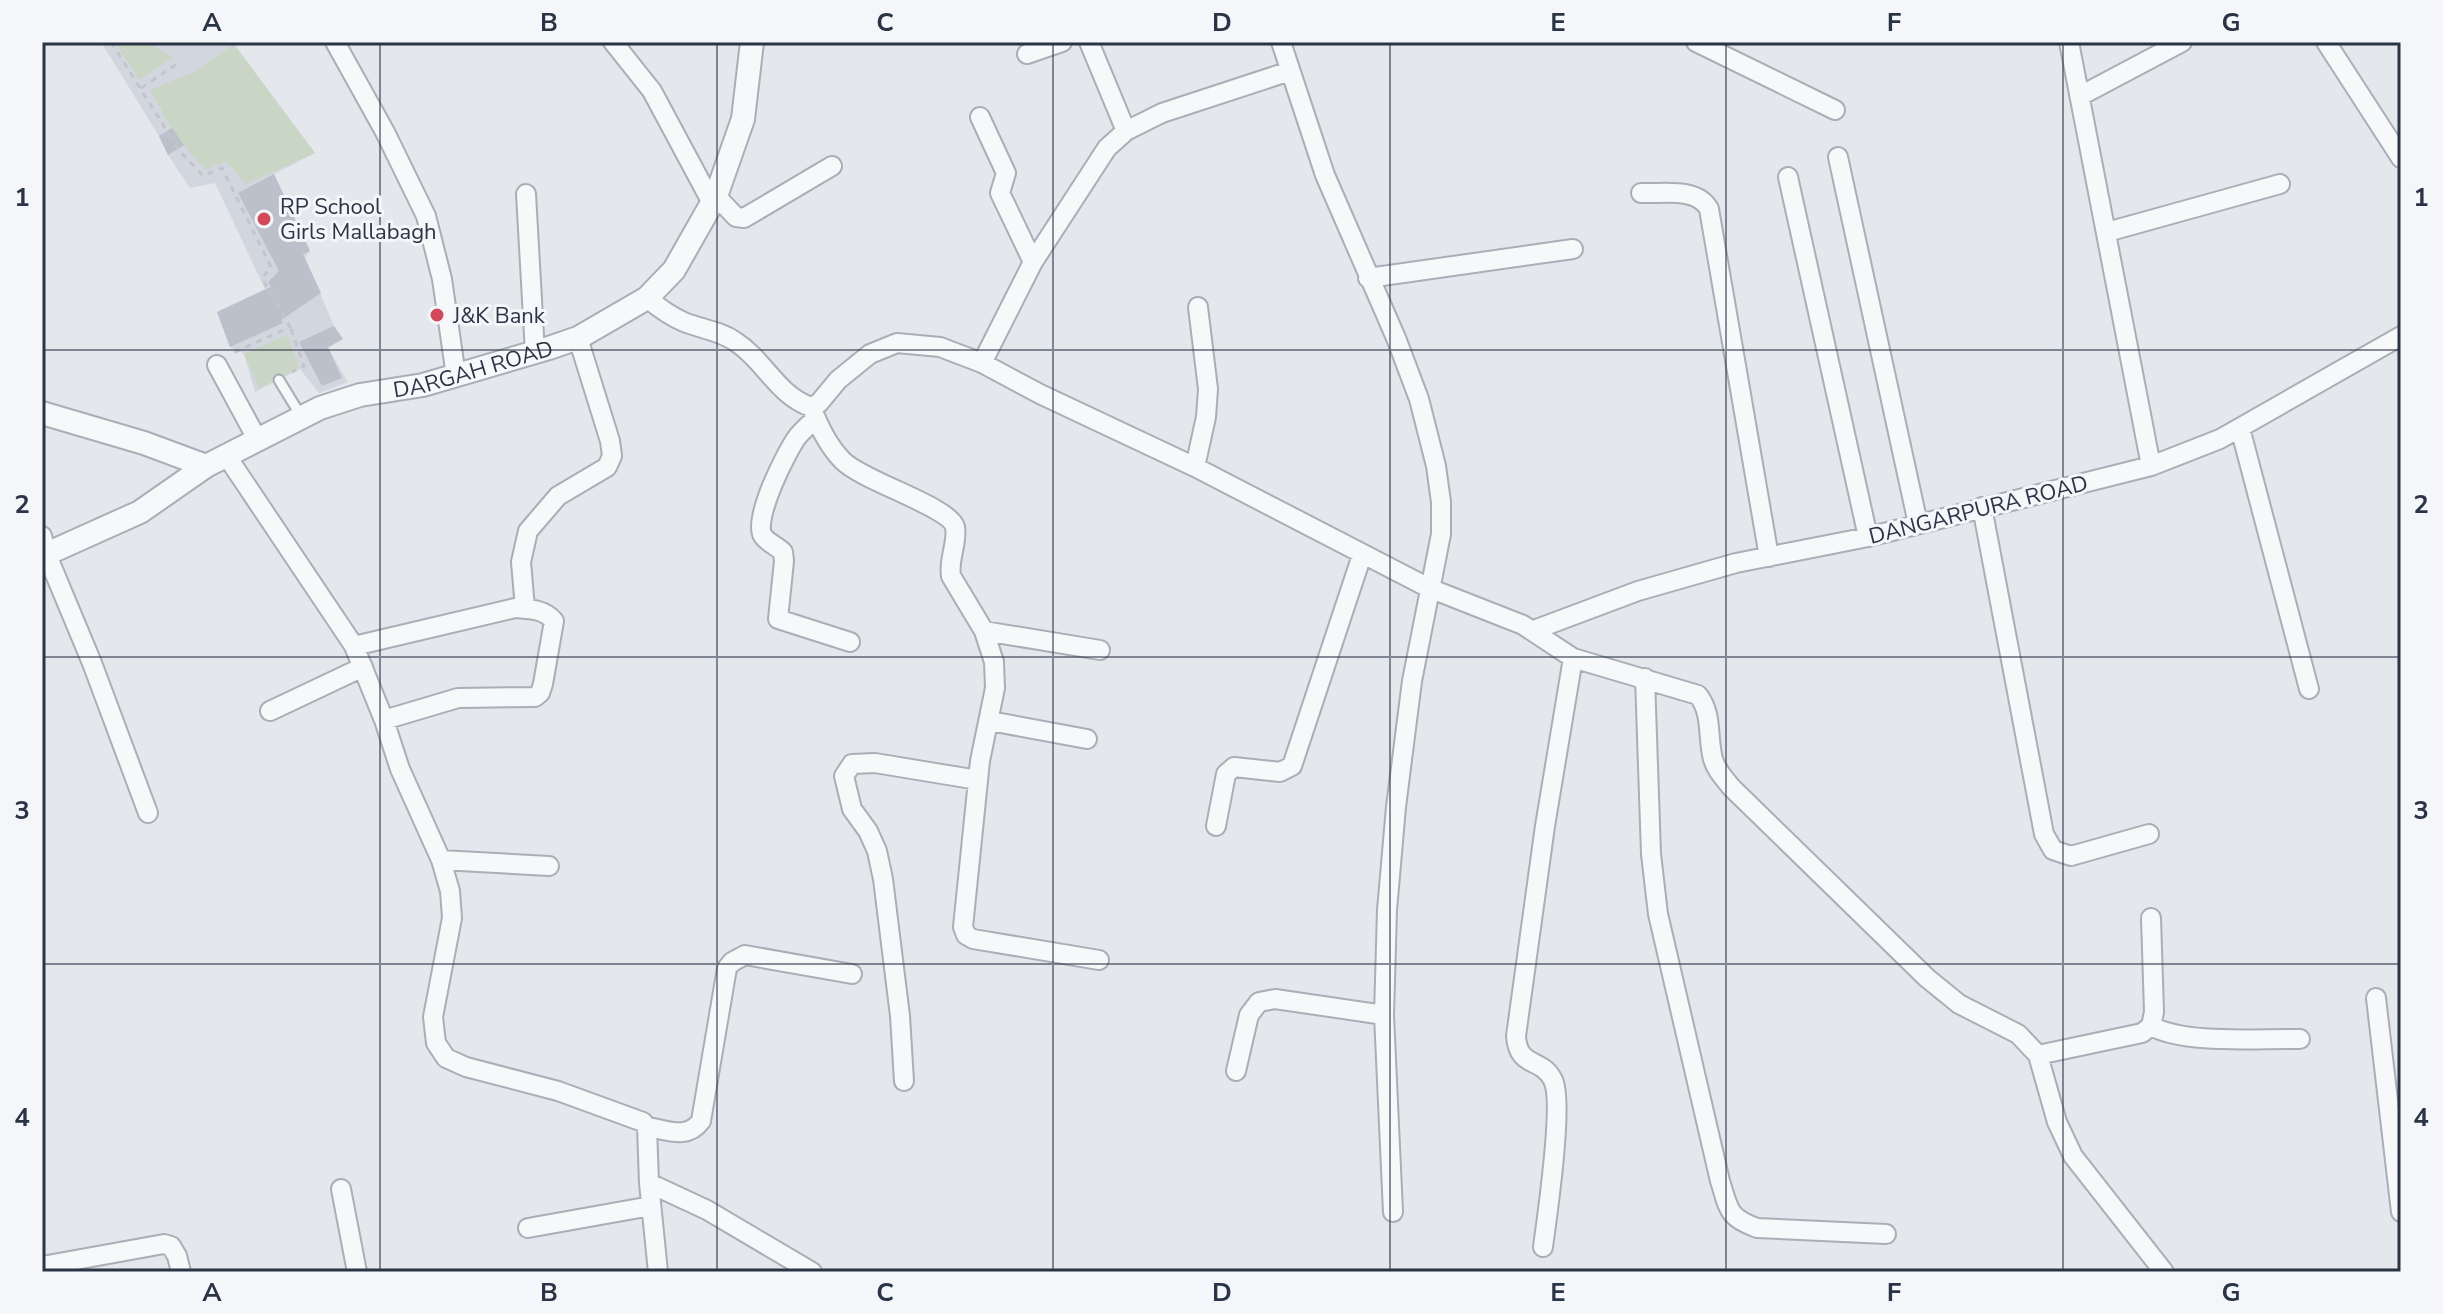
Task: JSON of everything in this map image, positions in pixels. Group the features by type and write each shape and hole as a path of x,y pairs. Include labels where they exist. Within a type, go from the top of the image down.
{"street":[{"path":"613,42 652,91 714,200 736,217 744,218 832,166"},
{"name":"DARGAH ROAD","path":"44,549 140,512 216,460 301,416 360,395 423,385 535,353 578,338 647,298 674,270 714,200 743,119 752,42"},
{"path":"1027,54 1062,42"},
{"path":"1089,42 1126,131"},
{"path":"1281,42 1325,175 1419,399 1436,466 1441,534 1412,681 1387,910 1384,1015 1393,1212"},
{"path":"1696,42 1835,110"},
{"path":"2069,42 2151,466"},
{"path":"2080,96 2182,42"},
{"path":"2326,42 2401,158"},
{"path":"338,43 426,216 442,279 456,376"},
{"path":"982,363 1033,262 1107,148 1126,131 1162,113 1290,71"},
{"path":"980,117 1006,173 1000,193 1033,262"},
{"path":"1838,157 1918,524"},
{"path":"1788,177 1868,537"},
{"path":"2107,232 2280,184"},
{"path":"1641,193 1692,195 1704,199 1709,209 1769,557"},
{"path":"526,194 535,353"},
{"path":"1368,278 1573,249"},
{"path":"647,298 664,312 735,341 747,350 783,391 813,412 822,433 842,460 857,472 951,519 955,528 949,567 951,576 984,631 994,662 995,688 978,780 963,927 966,935 973,939 1099,960"},
{"path":"1195,467 1206,417 1208,389 1198,307"},
{"name":"DANGARPURA ROAD","path":"1534,630 1638,591 1736,563 1868,537 2151,466 2220,439 2401,336"},
{"path":"525,608 521,562 528,531 558,496 607,467 612,456 578,338"},
{"path":"850,642 778,619 783,552 763,537 761,529 780,466 819,403 838,380 870,354 897,343 940,347 982,363 1040,394 1195,467 1429,588 1534,630 1573,658 1698,695 1705,703 1709,719 1713,760 1731,787 1927,978 1959,1004 2018,1034 2038,1055 2057,1122 2073,1156 2164,1272"},
{"path":"217,365 257,439"},
{"path":"42,413 216,460 354,646 400,769 441,860 450,891 452,918 433,1017 436,1043 446,1058 466,1067 558,1091 636,1117 647,1127 686,1133 694,1130 701,1121 727,968 739,956 852,974"},
{"path":"2240,428 2309,689"},
{"path":"1982,507 2044,834 2053,850 2071,856 2149,834"},
{"path":"44,549 92,663 148,813"},
{"path":"1216,826 1226,774 1230,768 1280,772 1292,766 1362,555"},
{"path":"354,646 515,608 534,609 549,615 554,621 543,684 535,697 458,698 384,720"},
{"path":"984,631 1100,650"},
{"path":"1543,1247 1557,1095 1553,1079 1539,1065 1525,1060 1517,1049 1516,1036 1545,826 1573,658"},
{"path":"270,711 363,667"},
{"path":"1645,678 1651,854 1658,914 1720,1181 1730,1210 1737,1221 1757,1228 1886,1234"},
{"path":"990,721 1087,739"},
{"path":"904,1081 900,1016 883,879 877,851 868,831 852,809 844,776 852,764 875,763 978,780"},
{"path":"441,860 549,866"},
{"path":"2038,1055 2142,1033 2151,1026 2154,1012 2151,918"},
{"path":"2376,998 2401,1212"},
{"path":"1236,1071 1249,1015 1259,1002 1275,999 1384,1015"},
{"path":"2151,1026 2194,1037 2300,1039"},
{"path":"647,1127 658,1272"},
{"path":"649,1183 707,1210 812,1272"},
{"path":"341,1189 357,1272"},
{"path":"528,1228 651,1206"},
{"path":"42,1266 105,1263 164,1244 171,1246 181,1272"}],"lane":[{"path":"279,380 301,416"}],"path":[{"path":"111,42 179,150 203,176 222,168 271,267 262,278 290,327 304,366 279,380"},
{"path":"141,88 180,62"},
{"path":"233,353 290,327"}],"shaded area":[{"name":"RP School Girls Mallabagh","path":"101,42 231,42 315,153 274,174 310,251 305,258 334,326 343,339 328,348 348,382 319,393 300,369 255,392 244,354 230,347 217,312 265,289 215,183 190,188"}],"green space":[{"path":"115,42 150,42 174,57 139,80"},
{"path":"234,44 315,153 246,184 226,161 205,170 175,134 150,90 196,71"},
{"path":"287,335 300,368 259,388 244,354"}],"building":[{"path":"172,128 184,145 168,155 159,136"},
{"name":"RP School Girls Mallabagh","path":"274,174 310,251 303,254 321,293 281,320 283,323 230,347 217,312 271,287 268,282 279,271 238,193"},
{"path":"334,326 343,339 328,347 342,378 322,386 299,342"}],"place":[{"name":"RP School Girls Mallabagh","path":"264,219"},
{"name":"J&K Bank","path":"437,315"}]}
